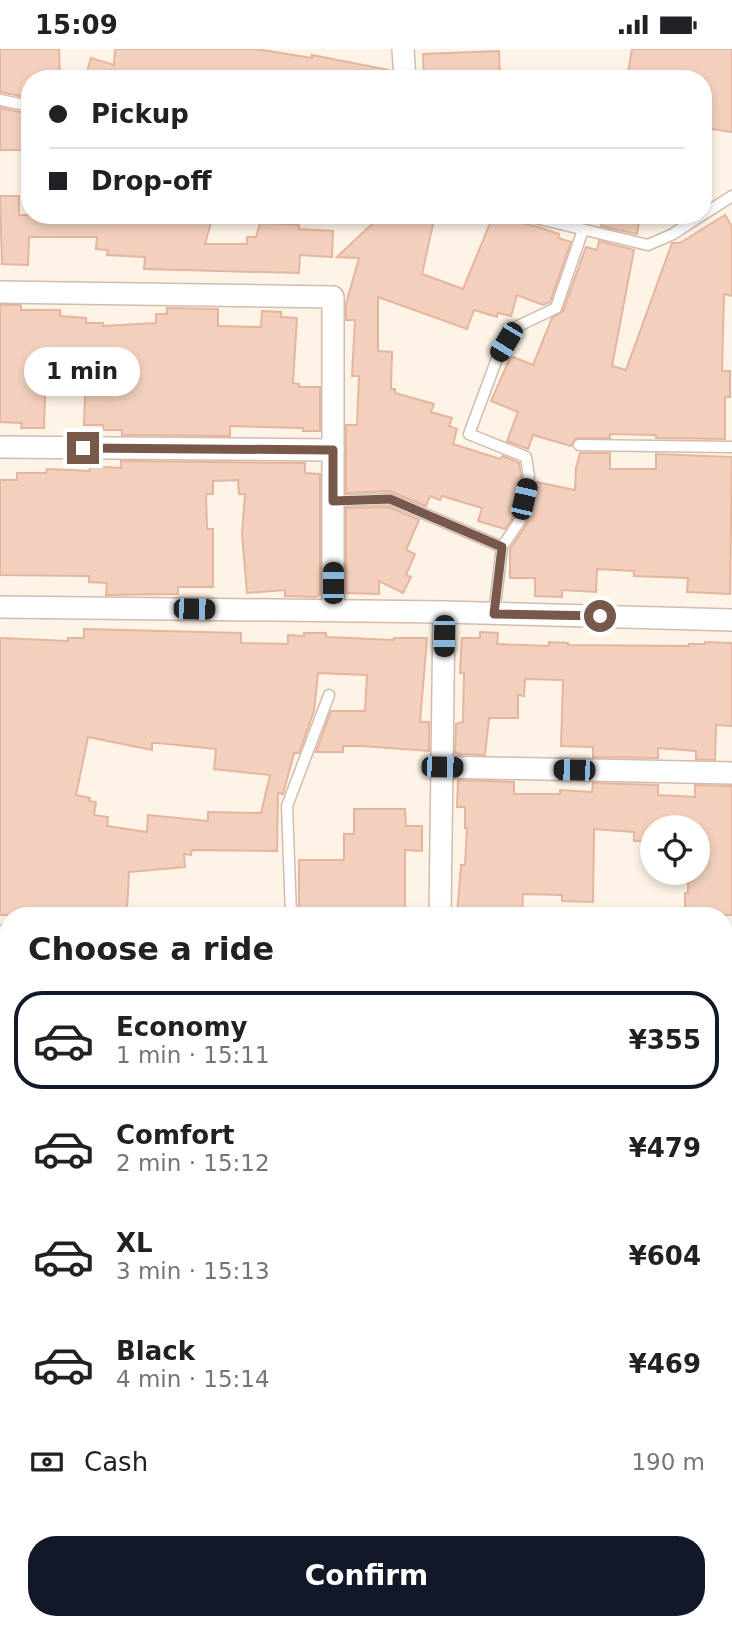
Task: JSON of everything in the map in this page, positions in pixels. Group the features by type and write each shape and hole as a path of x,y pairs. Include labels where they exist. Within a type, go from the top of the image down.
{"street":[{"path":"403,49 404,70"},
{"path":"0,292 333,297 333,610"},
{"path":"0,447 333,450"},
{"path":"0,607 333,610 732,620"},
{"path":"440,907 444,612"},
{"path":"442,767 732,773"}],"lane":[{"path":"0,100 21,104"},
{"path":"712,209 732,196"},
{"path":"559,224 648,245 689,224"},
{"path":"494,614 502,547 519,522 529,476 526,457 468,434 498,356 514,328 556,308 583,230"},
{"path":"579,445 732,447"},
{"path":"333,501 390,499 502,547"},
{"path":"290,907 287,806 329,695"}],"building":[{"path":"0,49 59,49 60,70 21,70 21,96 0,92"},
{"path":"115,49 256,49 312,58 312,55 389,70 88,70 91,58 114,65"},
{"path":"632,49 732,49 732,132 712,129 712,70 628,70"},
{"path":"499,51 500,70 424,70 423,54"},
{"path":"0,108 21,112 21,150 0,150"},
{"path":"0,196 19,196 21,224 211,224 205,244 247,244 247,237 256,237 260,224 299,225 299,229 333,231 332,257 300,255 299,273 144,269 145,257 107,255 108,250 96,249 97,237 29,237 28,265 2,264"},
{"path":"725,215 732,227 732,296 724,294 722,371 730,371 730,397 725,397 725,439 610,434 610,438 576,438 571,446 533,435 528,449 507,441 518,412 491,401 511,356 533,365 552,318 563,311 586,247 597,250 599,241 634,250 612,366 626,370 672,243 680,243"},
{"path":"372,224 433,224 422,274 463,289 490,224 526,224 559,234 558,238 571,242 550,302 543,305 517,295 511,316 498,313 497,317 474,310 467,329 378,297 378,351 392,352 391,389 395,389 395,393 434,404 431,412 452,418 449,426 457,429 453,444 500,459 503,456 519,463 521,476 512,519 505,529 478,521 482,508 442,496 440,500 430,496 426,506 390,491 346,493 346,425 357,425 359,376 352,376 355,320 346,320 346,304 359,258 337,257"},
{"path":"601,224 639,224 637,234"},
{"path":"0,305 21,305 21,310 60,310 60,316 86,318 86,323 103,323 103,326 156,323 156,314 167,314 167,308 218,309 218,326 261,327 262,311 281,312 281,317 297,318 293,383 299,384 299,387 320,387 320,431 230,426 230,436 122,435 122,430 103,430 103,425 84,425 86,368 46,367 44,428 21,428 22,423 0,422"},
{"path":"580,453 610,453 610,469 656,469 656,454 732,457 730,594 687,592 688,578 634,576 634,571 597,569 596,592 562,590 562,597 535,596 535,578 510,578 510,549 527,524 536,482 575,490"},
{"path":"121,461 305,463 305,473 320,474 320,594 316,597 285,596 285,590 247,593 242,534 245,494 239,494 238,480 213,481 213,494 206,494 207,529 213,529 213,587 178,587 178,594 106,595 107,583 89,582 89,576 0,575 0,480 17,480 17,473 46,473 47,469 90,471 90,466 121,468"},
{"path":"389,507 419,520 406,550 415,554 406,575 411,577 403,593 379,581 379,594 346,593 346,508"},
{"path":"84,629 241,633 241,643 288,644 288,635 304,636 304,633 326,633 326,637 394,640 427,638 420,722 429,722 429,751 343,746 343,752 316,752 331,711 365,711 367,675 318,673 314,711 299,753 294,753 283,794 278,793 277,851 192,850 191,855 184,854 185,867 129,872 127,907 0,907 0,638 68,641 68,638 84,638","holes":["88,737 152,750 152,743 216,749 214,769 270,775 261,813 208,812 208,821 148,815 147,832 107,826 108,817 94,815 96,802 76,795"]},
{"path":"480,632 498,633 497,644 549,646 549,642 568,645 689,646 705,642 732,643 732,726 716,725 715,760 696,759 696,751 658,748 658,758 593,757 593,747 561,746 563,680 525,679 524,696 518,695 518,718 489,718 485,755 455,753 456,724 463,722 464,673 460,673 462,638 480,638"},
{"path":"458,780 514,782 514,794 560,794 560,790 592,792 593,783 658,785 658,795 695,797 695,785 732,786 732,907 685,907 688,885 710,885 710,815 640,815 640,841 634,841 634,832 594,829 593,902 562,901 562,895 523,894 522,907 458,907 461,865 465,865 465,807 457,807"},
{"path":"354,809 405,809 406,826 422,826 422,851 405,850 405,907 299,907 299,860 344,860 344,834 354,834"}],"route":[{"path":"83,448 333,450 333,501 390,499 502,547 494,614 600,616"}]}
